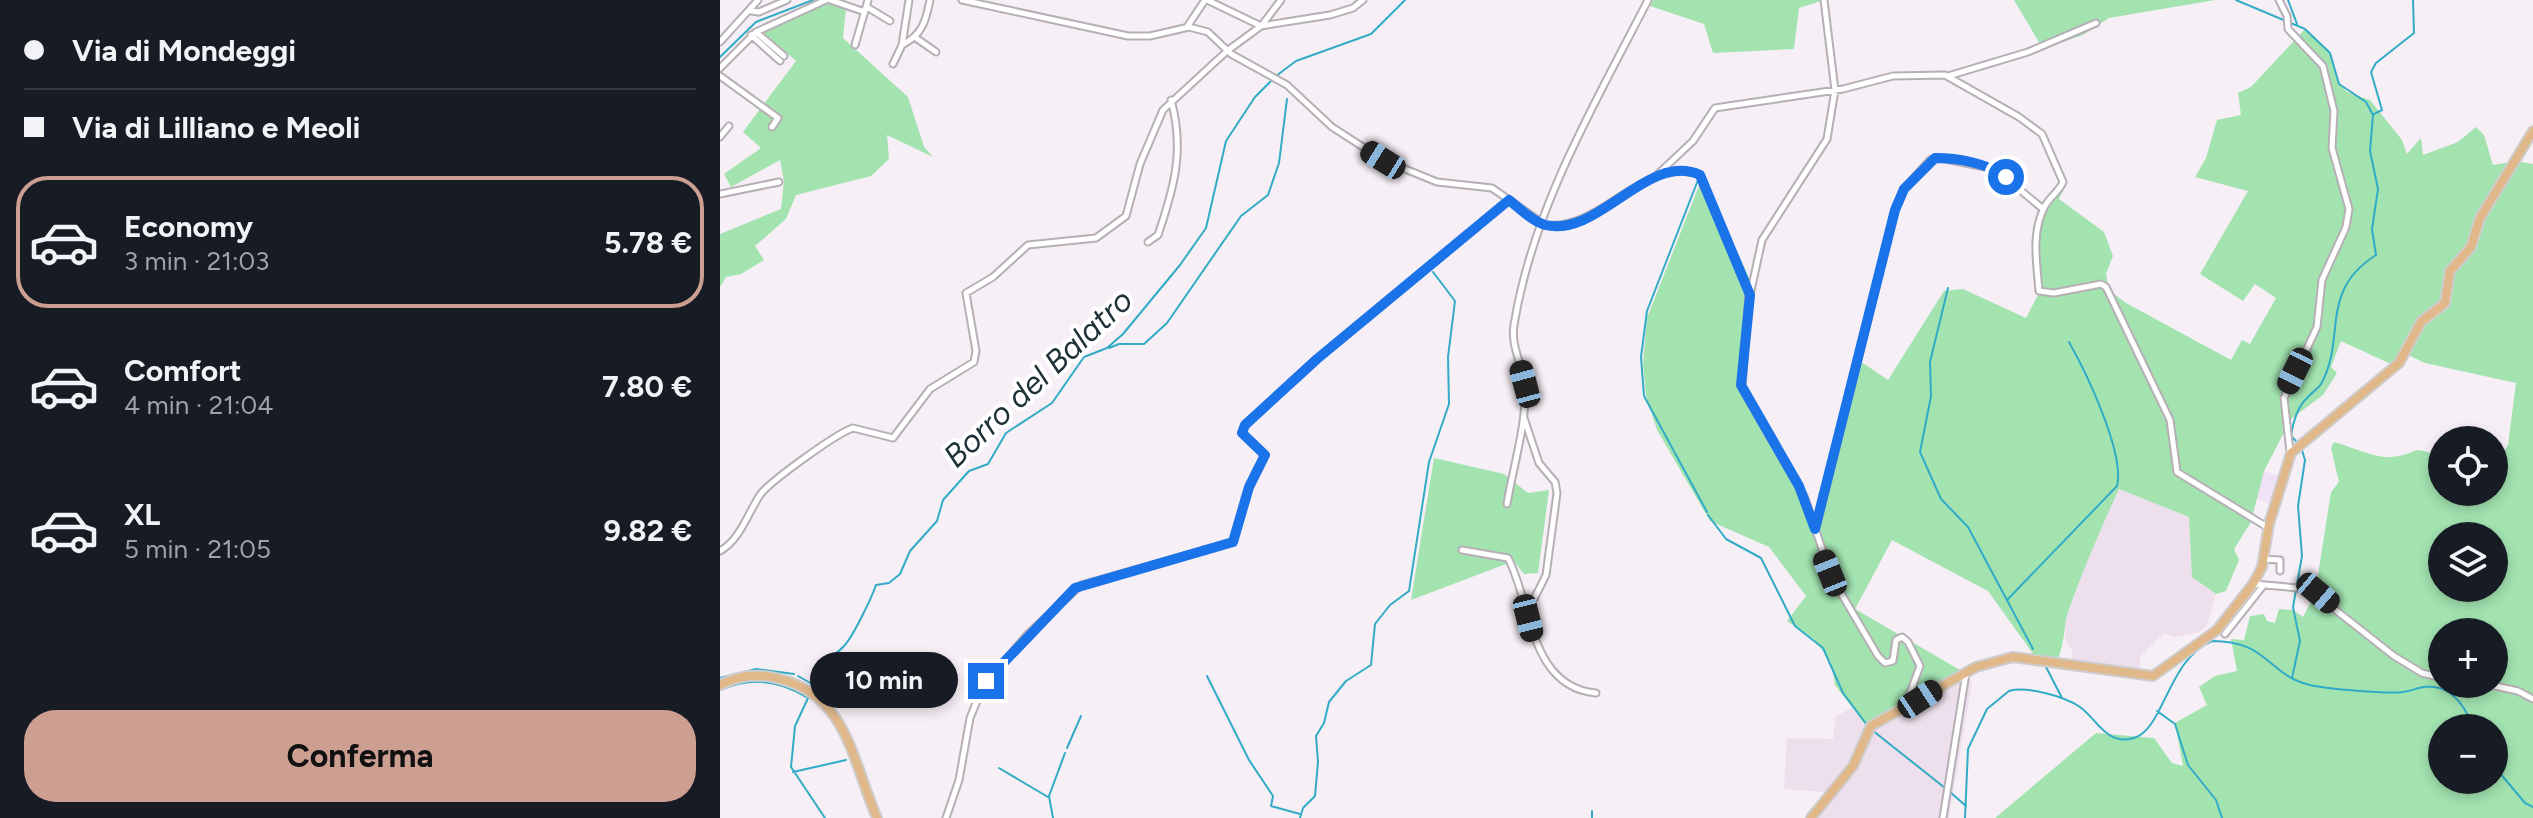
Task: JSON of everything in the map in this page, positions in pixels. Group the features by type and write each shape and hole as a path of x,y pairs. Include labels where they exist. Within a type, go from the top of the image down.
{"main road":[{"path":"1811,818 1853,766 1870,727 1966,672 2013,657 2153,676 2213,633 2258,585 2268,528 2297,446 2399,363 2421,322 2445,303 2450,271 2471,247 2480,218 2533,131"},
{"path":"720,685 757,675 789,681 816,696 837,718 849,741 877,818"}],"street":[{"path":"720,42 758,0"},
{"path":"750,11 759,12 787,0"},
{"path":"720,68 753,34 828,0 867,6 890,21"},
{"path":"893,64 902,45 909,0"},
{"path":"902,45 916,38 926,20 930,0"},
{"path":"962,0 990,9 1128,36 1150,36 1195,27 1212,34 1227,51 1287,85 1332,127 1383,160 1437,182 1492,188 1539,223 1551,225 1581,220 1657,175 1693,141 1715,108 1828,92 1893,76 1948,76 2028,52 2096,23"},
{"path":"1186,27 1206,0 1261,26 1330,15 1353,8 1363,0"},
{"path":"720,551 730,544 762,493 823,446 853,428 893,438 930,389 974,362 976,351 966,293 993,277 1028,245 1096,238 1126,216 1140,164 1171,100 1261,26 1281,0"},
{"path":"1507,504 1524,418 1525,384 1514,347 1513,327 1539,223 1648,0"},
{"path":"1824,0 1834,101 1824,144 1814,155 1762,240 1750,295 1741,385 1799,486 1832,578 1880,659 1887,663 1893,661 1896,640 1902,637 1919,661 1919,677 1905,708"},
{"path":"2279,0 2288,23 2323,66 2334,111 2332,148 2349,209 2346,227 2322,280 2317,327 2284,398 2297,446"},
{"path":"855,45 867,6"},
{"path":"1195,17 1195,27"},
{"path":"753,34 782,59"},
{"path":"916,38 936,52"},
{"path":"720,76 778,118 772,127"},
{"path":"1948,76 2019,117 2047,140 2063,182 2043,209 2036,246 2039,291 2054,293 2101,284 2106,287 2170,420 2177,472 2268,528"},
{"path":"1828,92 1834,80"},
{"path":"1834,101 1843,89"},
{"path":"1148,242 1158,235 1175,174 1179,130 1171,100"},
{"path":"721,133 729,126"},
{"path":"1815,529 1895,210 1904,189 1930,160 1940,158 1995,169 2043,209"},
{"path":"1657,175 1700,175 1750,295"},
{"path":"720,194 779,182"},
{"path":"946,818 959,780 974,704 986,681 1007,656 1081,585 1233,542 1249,487 1265,455 1242,433 1245,425 1317,359 1509,200"},
{"path":"1524,418 1539,463 1555,482 1557,493 1546,575 1527,612"},
{"path":"1462,550 1508,558 1536,648 1568,685 1596,693"},
{"path":"2263,559 2280,560 2280,571"},
{"path":"2213,633 2227,635 2258,585 2295,587 2318,593 2394,656 2428,674"},
{"path":"1943,818 1966,672"},
{"path":"2508,689 2533,699"}],"shaded area":[{"path":"2264,471 2281,477 2273,505 2256,499"},
{"path":"2119,489 2189,517 2192,577 2216,594 2207,625 2200,632 2174,637 2164,633 2140,657 2139,669 2091,665 2072,658 2064,625 2089,554"},
{"path":"1960,670 1972,683 1949,818 1815,818 1837,793 1784,789 1787,738 1833,739 1836,716 1852,708 1867,727"}],"green space":[{"path":"1653,0 1824,0 1799,8 1794,49 1713,53 1704,24 1650,6"},
{"path":"2014,0 2215,0 2109,18 2083,35 2043,49"},
{"path":"827,4 846,8 843,38 908,97 924,147 933,157 887,135 889,159 871,176 796,195 786,219 755,246 764,260 741,274 726,277 720,287 720,234 781,209 784,181 780,160 731,187 724,174 761,148 743,132 796,61 763,33"},
{"path":"2305,29 2330,53 2339,84 2347,92 2370,100 2402,140 2407,154 2421,138 2423,155 2458,142 2476,127 2484,135 2493,165 2516,161 2533,164 2533,818 1995,818 2096,733 2154,738 2172,763 2183,766 2175,723 2207,705 2199,687 2215,676 2237,671 2231,639 2244,640 2250,616 2264,614 2267,621 2275,623 2279,609 2293,610 2303,617 2315,594 2331,492 2339,482 2331,448 2334,442 2386,457 2415,451 2428,453 2428,506 2508,506 2508,445 2516,383 2425,363 2408,355 2393,365 2341,341 2331,367 2337,373 2323,395 2291,419 2264,471 2251,522 2234,549 2239,560 2226,591 2216,594 2192,577 2189,517 2119,489 2068,612 2057,661 2036,658 1988,591 1892,540 1855,609 1960,670 1867,727 1835,685 1831,662 1814,639 1787,621 1806,596 1769,547 1710,521 1657,430 1646,396 1643,362 1647,318 1702,178 1755,290 1746,345 1744,386 1802,484 1817,527 1860,361 1888,380 1944,291 1963,289 2026,318 2039,293 2042,294 2037,238 2045,208 2066,185 2059,199 2104,232 2113,256 2106,274 2109,290 2126,303 2231,360 2242,340 2250,344 2276,298 2255,284 2243,301 2200,274 2248,191 2195,177 2206,158 2217,120 2241,115 2238,93 2251,87"},
{"path":"1434,458 1504,474 1528,493 1549,490 1538,573 1524,574 1514,561 1411,600"}],"waterway":[{"path":"720,57 756,22 813,0"},
{"name":"Borro del Balatro","path":"1276,76 1296,61 1371,34 1405,0"},
{"path":"2236,0 2305,29 2330,53 2339,84 2366,102 2373,115 2370,151 2378,189 2372,229 2376,255 2358,269 2340,300 2328,366 2321,384 2304,401 2294,420 2291,436 2297,442"},
{"path":"2288,0 2297,24"},
{"path":"2374,114 2382,110 2371,72 2376,63 2414,33 2413,0"},
{"name":"Borro del Balatro","path":"812,688 816,680 813,670 847,643 876,585 889,583 900,574 910,551 937,521 943,500 969,471 988,464 1006,433 1052,403 1084,357 1107,348 1123,334 1180,265 1206,228 1226,141 1255,97 1272,80"},
{"path":"1109,348 1119,344 1144,344 1167,323 1241,216 1268,195 1279,163 1287,99"},
{"path":"1698,180 1647,311 1641,357 1644,396 1707,512"},
{"path":"1300,818 1303,808 1315,796 1318,762 1316,736 1324,723 1329,702 1346,681 1371,665 1375,624 1390,605 1409,591 1429,462 1449,404 1448,357 1455,301 1433,272"},
{"path":"1948,288 1930,362 1931,396 1920,452 1941,499 1968,527 2033,649"},
{"path":"2008,599 2117,486 2118,472 2110,434 2094,392 2069,342"},
{"path":"2292,678 2300,641 2293,607 2302,556 2298,506 2305,460 2301,447"},
{"path":"1708,515 1726,539 1761,558 1795,626 1823,648 1843,693 1867,725"},
{"path":"1965,818 1968,749 1987,709 2009,691 2035,691 2065,699 2080,707 2109,735 2134,738 2153,722 2185,662 2212,641 2245,646 2295,680 2310,685 2384,692 2425,687 2446,690 2467,714"},
{"path":"2045,665 2062,698"},
{"path":"720,678 756,669 794,674"},
{"path":"798,676 814,685"},
{"path":"1207,676 1249,760 1273,796 1271,806 1300,814"},
{"path":"720,690 742,683 764,682 785,686 806,697"},
{"name":"Borro del Balatro","path":"809,696 795,726 791,767 825,818"},
{"path":"2157,711 2175,724 2188,765 2216,800 2222,818"},
{"path":"1067,748 1081,716"},
{"path":"1872,730 1945,788"},
{"path":"1053,818 1049,796 1065,753"},
{"path":"793,772 846,760"},
{"path":"999,768 1048,797"},
{"path":"2508,783 2525,803 2533,807"},
{"path":"1950,792 1966,806"},
{"path":"1592,811 1592,818"}],"route":[{"path":"986,681 1075,588 1233,542 1237,538 1249,487 1265,455 1242,433 1245,425 1317,359 1509,200 1538,222 1554,225 1594,214 1656,175 1692,172 1700,175 1750,295 1741,385 1799,486 1815,529 1895,210 1904,189 1935,158 1995,169 2006,177"}]}
